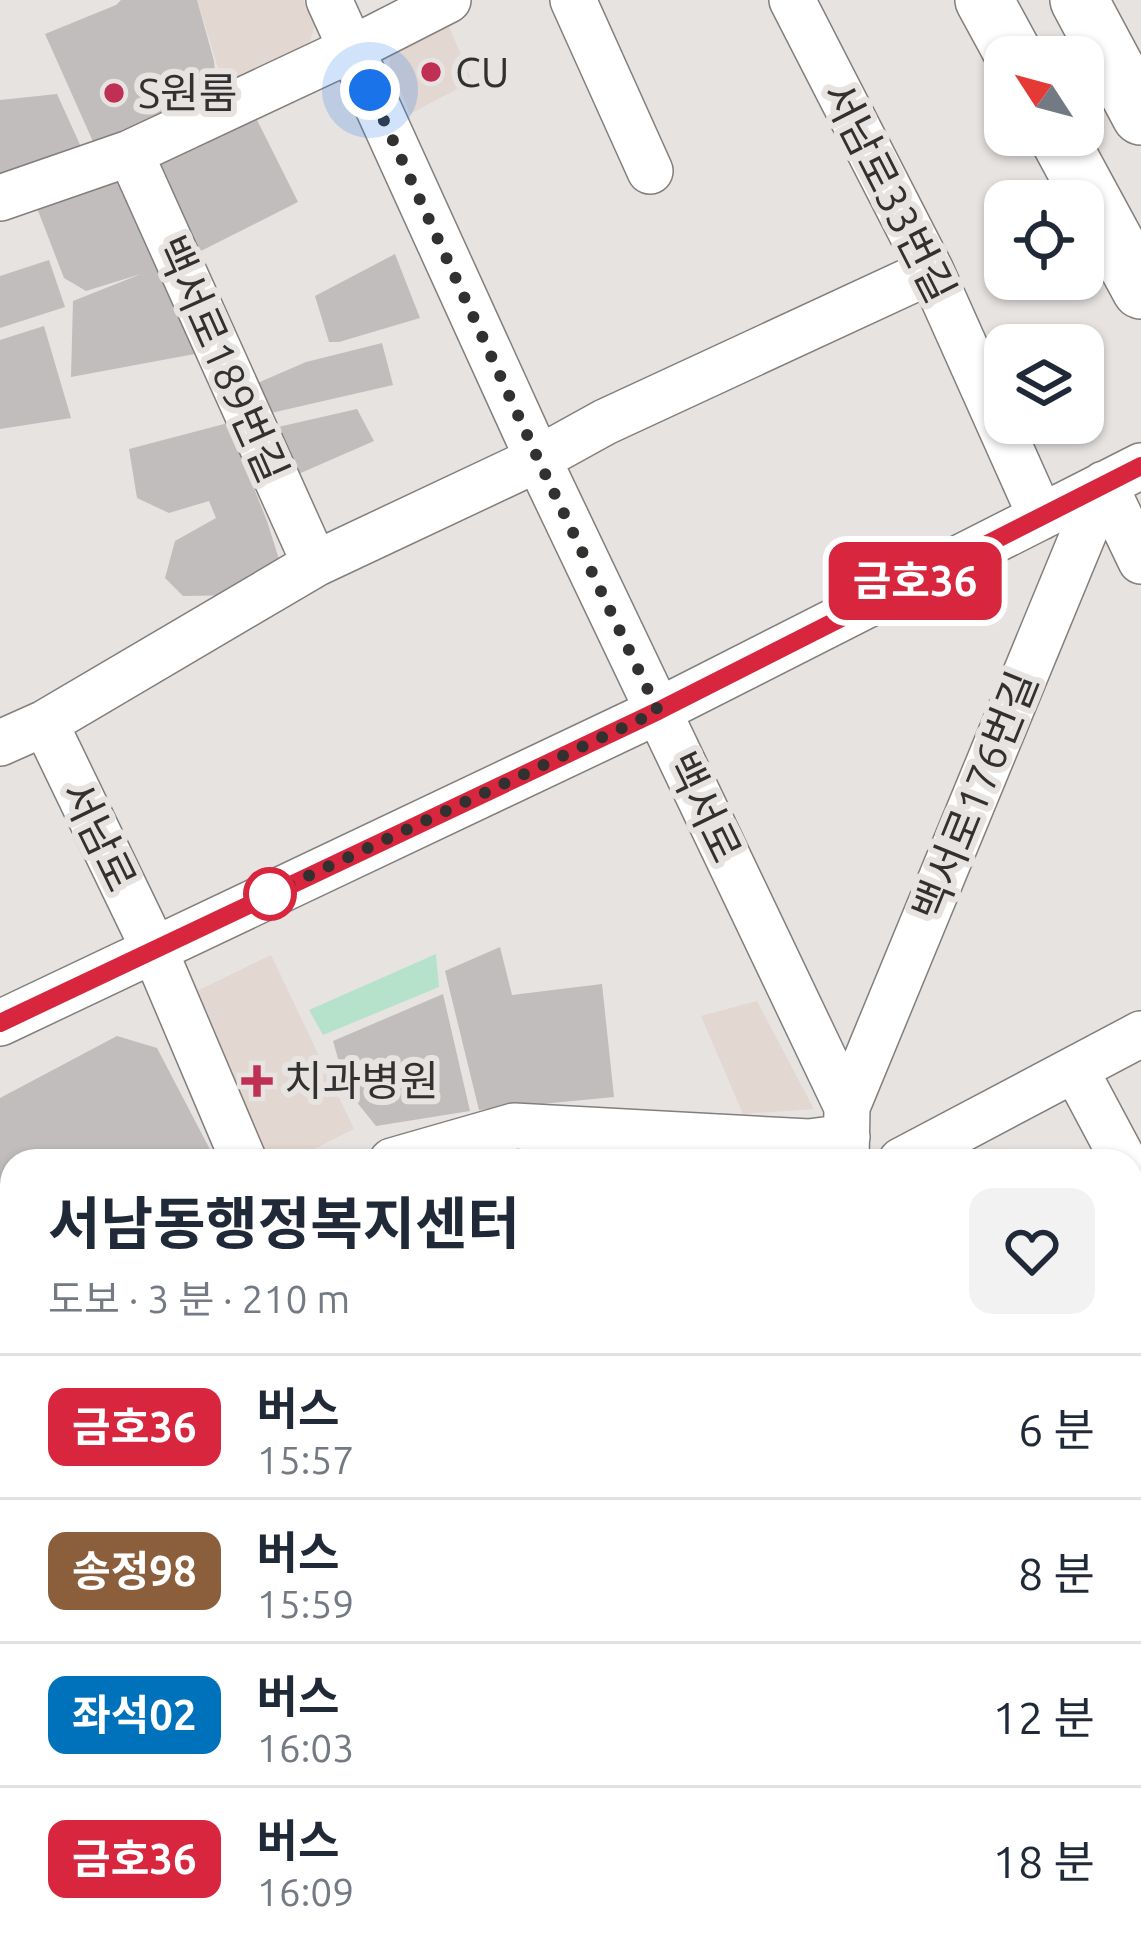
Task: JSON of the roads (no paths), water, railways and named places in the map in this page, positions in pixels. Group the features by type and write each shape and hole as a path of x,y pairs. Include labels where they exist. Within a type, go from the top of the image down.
{"main road":[{"path":"984,0 1004,36"},
{"path":"1079,0 1141,116"},
{"path":"1068,156 1141,290"}],"street":[{"name":"백서로","path":"329,0 658,711 847,1135"},
{"path":"0,198 130,154 448,0"},
{"path":"573,0 650,170"},
{"name":"서남로33번길","path":"792,0 931,271 1041,517"},
{"name":"백서로189번길","path":"130,154 314,564"},
{"path":"0,742 45,723 314,564 931,271"},
{"path":"0,1023 658,711 1122,475 1141,561"},
{"name":"백서로176번길","path":"847,1135 1122,475"},
{"name":"서남로","path":"45,723 154,949 239,1149"},
{"path":"925,1149 1141,1034"},
{"path":"1076,1069 1118,1149"},
{"path":"434,1149 514,1126 537,1144 809,1142 847,1135"}],"place":[{"name":"CU","path":"431,72"},
{"name":"S원룸","path":"114,93"},
{"name":"치과병원","path":"257,1081"}]}
